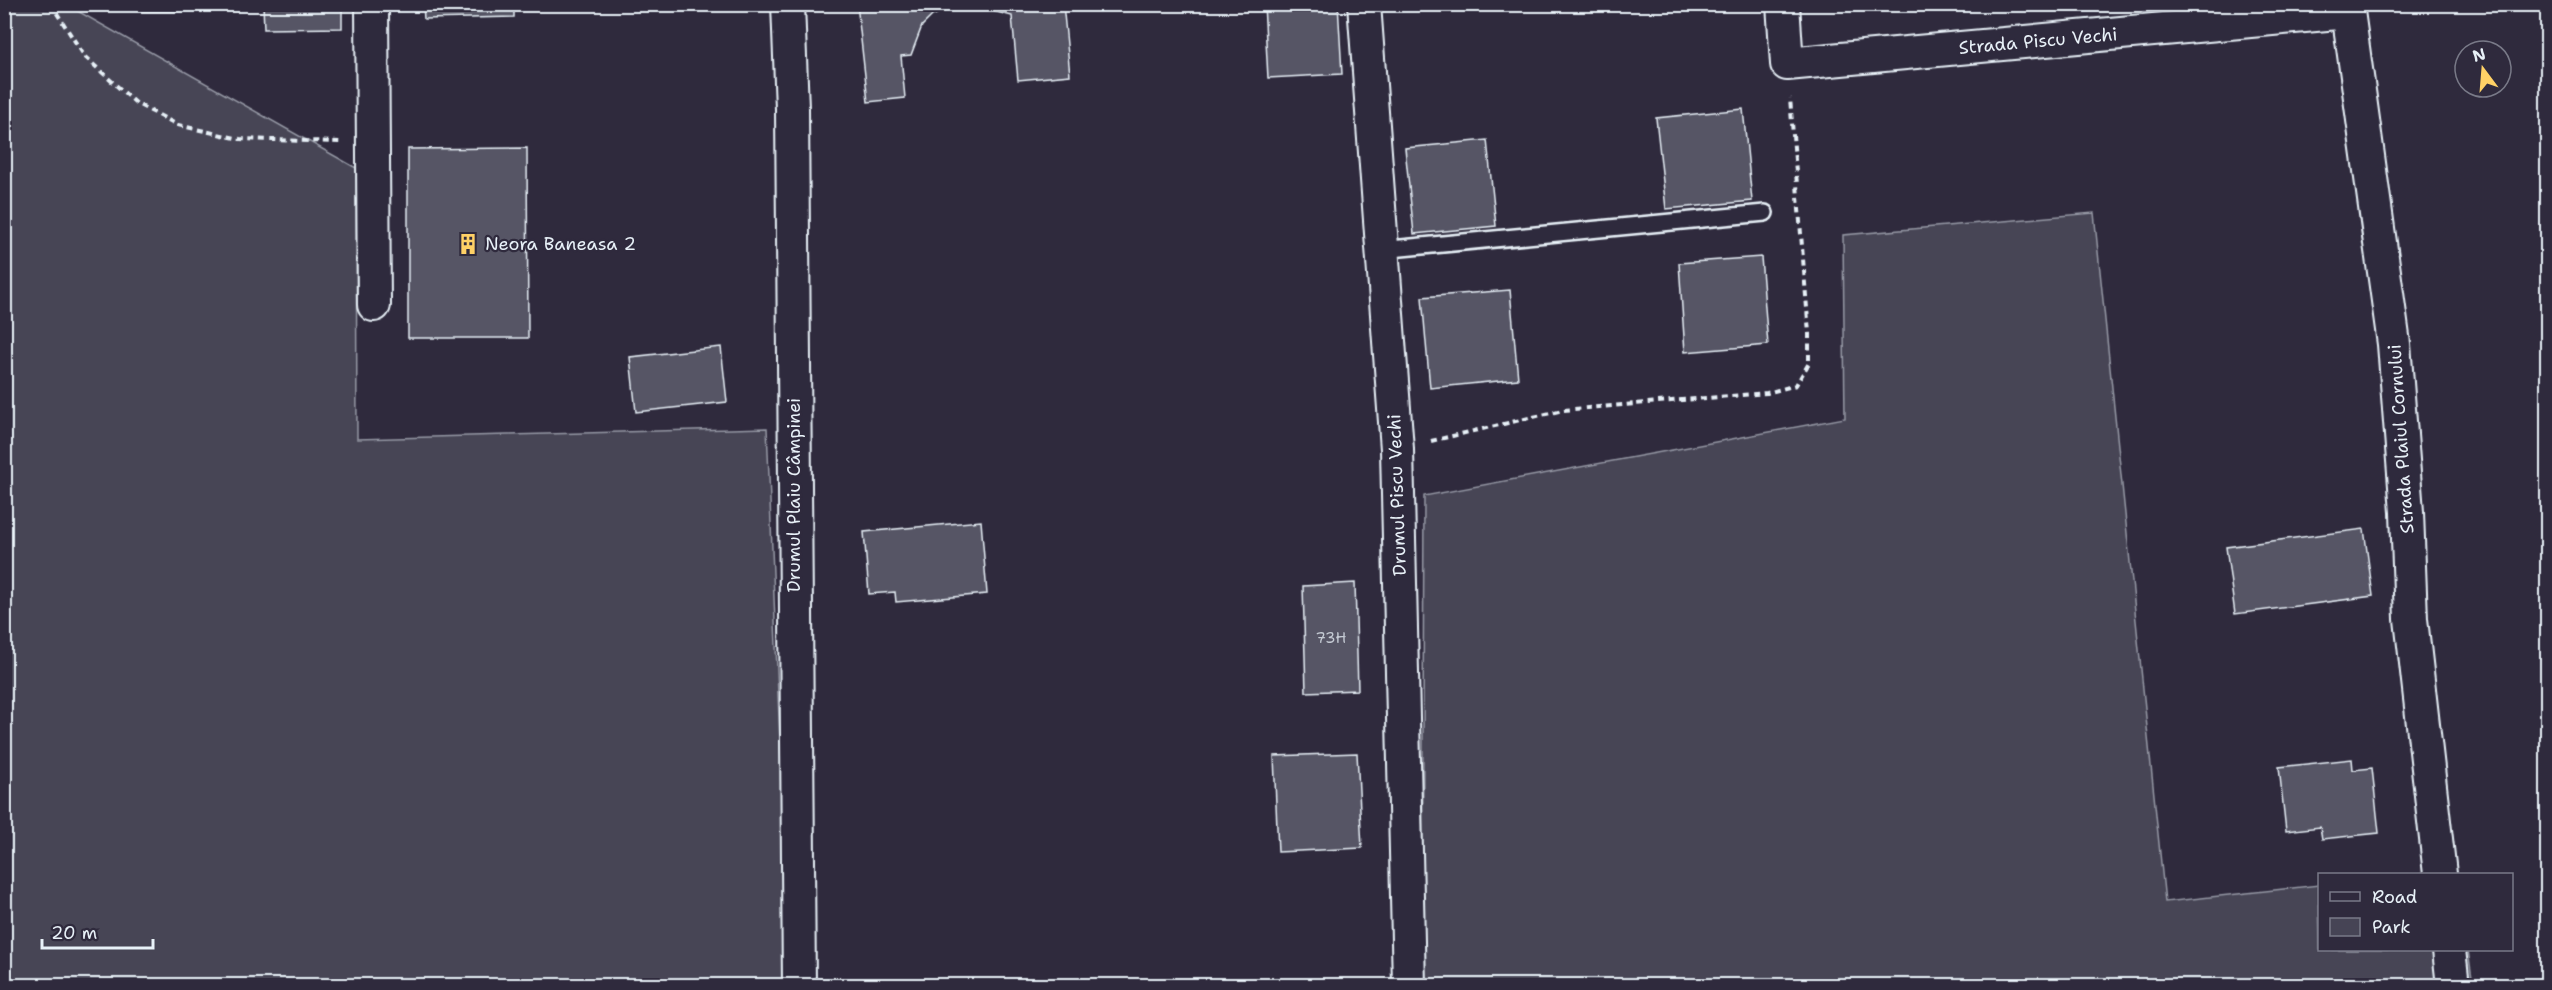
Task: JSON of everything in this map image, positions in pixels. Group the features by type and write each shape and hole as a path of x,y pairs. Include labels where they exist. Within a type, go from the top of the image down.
{"street":[{"path":"372,4 374,305"},
{"name":"Drumul Plaiu Câmpinei","path":"788,4 792,120 799,986"},
{"name":"Drumul Piscu Vechi","path":"1364,4 1397,449 1409,986"},
{"path":"1783,4 1787,64"},
{"name":"Strada Piscu Vechi","path":"1787,64 2348,8"},
{"name":"Strada Plaiul Cornului","path":"2348,8 2394,344 2407,512 2411,619 2440,873"},
{"path":"2449,951 2453,986"}],"lane":[{"path":"1381,253 1391,249 1765,213"}],"path":[{"path":"51,4 85,57 137,104 178,125 240,139 373,144"},
{"path":"1397,449 1563,410 1767,393 1796,385 1809,363 1809,333 1787,64"}],"green space":[{"path":"5,5 67,5 356,168 357,439 767,428 790,985 5,986"},
{"path":"2094,213 2165,902 2318,885 2318,951 2468,951 2473,985 1422,986 1424,496 1845,418 1843,235"}],"building":[{"path":"138,4 238,4 238,11 138,11"},
{"path":"263,4 342,4 342,28 264,29"},
{"path":"423,4 514,4 514,17 424,19"},
{"path":"857,4 1063,4 1070,75 1018,80 1012,16 974,6 951,7 932,16 922,26 911,55 901,56 905,98 868,102"},
{"path":"1264,4 1338,4 1342,74 1268,78"},
{"path":"1743,109 1752,201 1666,209 1656,118"},
{"path":"1487,140 1496,226 1414,234 1405,148"},
{"name":"Neora Baneasa 2","path":"527,148 528,338 408,338 408,149"},
{"path":"1761,257 1768,345 1685,352 1679,263"},
{"path":"1510,290 1518,379 1430,388 1422,297"},
{"path":"721,347 727,402 636,412 630,357"},
{"path":"981,521 987,594 896,602 895,592 869,594 864,532"},
{"path":"2364,529 2373,596 2235,614 2226,547"},
{"path":"1355,583 1358,690 1306,692 1303,586"},
{"path":"1357,753 1362,848 1278,852 1274,756"},
{"path":"2352,759 2353,770 2372,768 2379,833 2322,839 2320,827 2286,831 2279,767"}],"place":[{"name":"Neora Baneasa 2","path":"468,244"}]}
